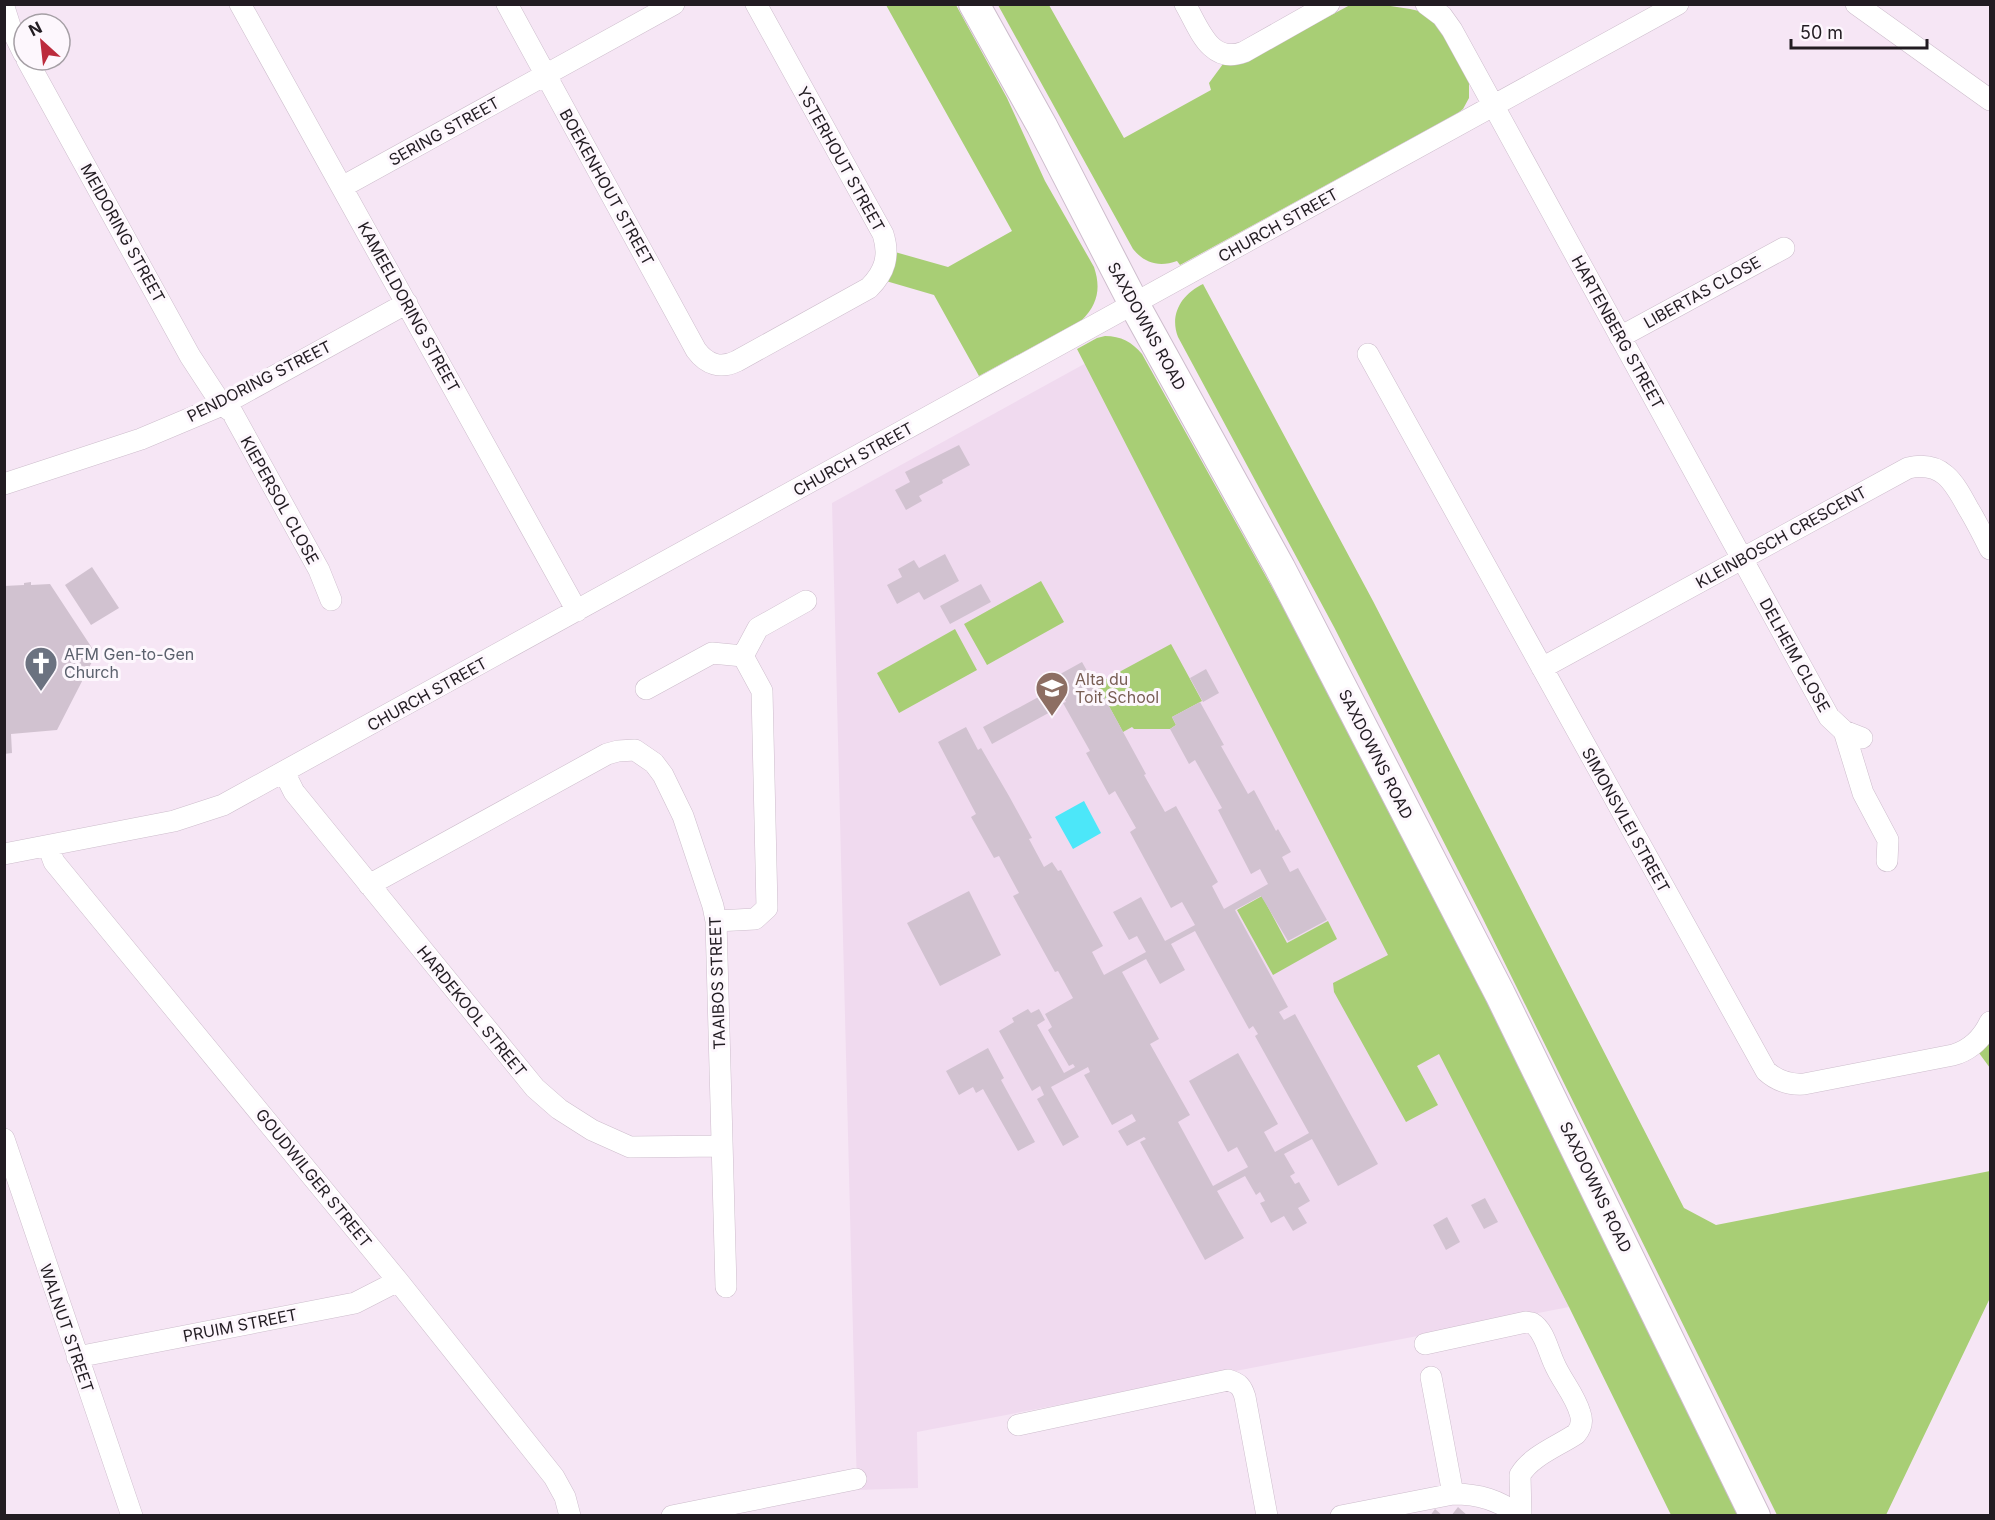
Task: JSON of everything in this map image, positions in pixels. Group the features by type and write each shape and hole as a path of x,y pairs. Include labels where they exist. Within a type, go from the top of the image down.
{"street":[{"name":"KAMEELDORING STREET","path":"240,4 577,610"},
{"name":"BOEKENHOUT STREET","path":"507,4 696,350 701,357 714,364"},
{"path":"546,75 674,4"},
{"name":"YSTERHOUT STREET","path":"714,364 730,364 737,361 869,288 881,274 887,255 883,234 756,4"},
{"name":"SAXDOWNS ROAD","path":"974,4 1042,126 1134,304 1280,568 1500,994 1755,1515"},
{"path":"1185,4 1209,46 1228,56 1244,52 1329,4"},
{"name":"HARTENBERG STREET","path":"1426,4 1442,16 1447,23 1742,558"},
{"name":"CHURCH STREET","path":"4,854 174,821 207,812 239,797 1678,4"},
{"path":"1856,4 1990,100"},
{"path":"4,7 12,32"},
{"name":"MEIDORING STREET","path":"34,72 190,356 222,405"},
{"name":"SERING STREET","path":"342,187 546,75"},
{"name":"LIBERTAS CLOSE","path":"1620,337 1784,248"},
{"name":"PENDORING STREET","path":"4,484 141,439 222,405 407,303"},
{"name":"SIMONSVLEI STREET","path":"1368,354 1761,1064 1772,1076 1787,1083 1804,1084 1953,1055 1972,1047 1983,1035 1990,1022"},
{"name":"KIEPERSOL CLOSE","path":"222,405 232,412 319,570 331,600"},
{"name":"KLEINBOSCH CRESCENT","path":"1542,668 1901,471 1916,466 1940,471 1953,481 1990,549"},
{"name":"DELHEIM CLOSE","path":"1742,558 1829,717 1853,734 1863,793 1888,840 1887,861"},
{"path":"743,656 758,628 806,601"},
{"path":"646,689 712,653 743,656"},
{"path":"716,921 755,920 763,914 768,902 762,691 743,656"},
{"name":"TAAIBOS STREET","path":"369,885 607,754 634,750 654,763 663,775 683,816 716,921 726,1287"},
{"name":"HARDEKOOL STREET","path":"284,772 294,792 369,885 535,1088 559,1109 592,1130 630,1147 722,1146"},
{"name":"GOUDWILGER STREET","path":"48,846 54,862 398,1281 554,1477 565,1497 570,1515"},
{"name":"WALNUT STREET","path":"4,1139 132,1515"},
{"name":"PRUIM STREET","path":"77,1357 355,1303 398,1281"},
{"path":"1425,1344 1526,1322 1532,1323 1540,1331 1554,1365 1580,1412 1581,1421 1580,1429 1576,1434 1529,1463 1520,1474 1520,1515"},
{"path":"1431,1377 1453,1494"},
{"path":"1017,1425 1228,1380 1234,1382 1242,1388 1245,1397 1267,1515"},
{"path":"672,1515 775,1506 856,1479"},
{"path":"1341,1515 1453,1494 1472,1494 1498,1502 1520,1515"}],"shaded area":[{"name":"Alta du Toit School","path":"1086,363 1569,1307 917,1432 918,1488 857,1490 832,503"}],"green space":[{"path":"886,5 956,5 1007,98 1045,181 1094,267 1097,295 1092,308 1082,320 979,376 934,295 886,281 895,252 948,267 1012,231"},
{"path":"998,5 1049,5 1124,138 1211,90 1209,83 1223,64 1246,61 1350,5 1384,5 1419,11 1438,25 1469,82 1469,98 1458,113 1180,265 1177,261 1165,264 1153,263 1133,249"},
{"path":"1203,284 1373,601 1684,1208 1716,1225 1990,1171 1990,1298 1886,1515 1777,1515 1483,919 1334,627 1178,337 1175,320 1179,306 1189,293"},
{"path":"1105,336 1126,340 1142,354 1332,695 1527,1081 1739,1515 1671,1515 1569,1307 1439,1054 1417,1066 1438,1105 1406,1122 1334,992 1333,983 1388,955 1077,349"},
{"path":"1041,581 1064,622 987,665 964,624"},
{"path":"955,629 977,670 899,713 877,673"},
{"path":"1171,644 1202,701 1172,717 1176,725 1170,729 1134,729 1132,727 1123,732 1097,684"},
{"path":"1262,896 1287,943 1328,921 1337,939 1273,975 1237,910"},
{"path":"1990,1043 1990,1068 1979,1053"}],"water":[{"path":"1084,801 1101,833 1073,849 1055,817"}],"building":[{"path":"959,445 970,465 919,496 922,501 906,510 895,490 910,482 905,472"},
{"path":"945,554 959,581 924,600 919,592 897,604 887,585 902,577 898,569 914,560 919,568"},
{"path":"92,567 119,608 91,625 65,585"},
{"name":"AFM Gen-to-Gen Church","path":"31,582 31,585 50,584 96,654 57,730 11,734 12,753 4,754 4,586 24,585 24,583"},
{"path":"981,584 991,602 950,624 940,606"},
{"path":"1082,662 1095,685 1097,684 1165,812 1176,806 1218,882 1212,886 1224,909 1268,884 1260,869 1251,874 1218,810 1222,808 1195,760 1189,764 1170,729 1176,725 1172,717 1200,702 1248,794 1254,790 1276,831 1278,829 1291,852 1282,857 1290,872 1298,868 1327,920 1288,941 1261,896 1235,910 1288,1007 1279,1012 1284,1020 1295,1014 1378,1164 1338,1186 1312,1139 1284,1154 1295,1173 1290,1176 1295,1184 1299,1182 1310,1201 1298,1208 1307,1223 1293,1231 1284,1216 1271,1223 1260,1203 1265,1201 1260,1192 1256,1195 1245,1176 1217,1191 1244,1238 1205,1260 1140,1142 1146,1139 1144,1137 1127,1146 1118,1131 1136,1121 1132,1114 1112,1125 1084,1075 1090,1072 1088,1067 1051,1087 1079,1137 1063,1146 1037,1099 1044,1095 1040,1086 1032,1091 999,1031 1014,1022 1012,1018 1028,1009 1031,1013 1039,1009 1045,1020 1037,1025 1064,1073 1075,1067 1073,1064 1069,1066 1048,1030 1052,1027 1045,1014 1073,998 1058,971 1055,972 1013,896 1019,893 999,856 994,858 971,817 976,814 938,742 966,727 978,750 981,748 1032,838 1029,839 1044,867 1052,862 1058,871 1061,870 1103,946 1092,952 1104,975 1146,952 1137,936 1129,940 1113,912 1141,897 1165,941 1195,925 1182,902 1171,908 1130,832 1136,828 1115,791 1109,795 1086,753 1090,751 1063,703 1066,702 1053,678","holes":["1195,931 1249,1029 1253,1026 1258,1034 1255,1036 1309,1133 1275,1152 1264,1132 1278,1124 1238,1053 1189,1081 1228,1152 1237,1147 1248,1167 1213,1186 1178,1122 1190,1115 1150,1044 1159,1039 1122,972 1146,959 1160,984 1185,970 1171,944"]},
{"path":"1206,669 1219,693 1203,702 1190,678"},
{"path":"1044,694 1054,710 992,744 983,727"},
{"path":"969,891 1001,955 940,986 907,923"},
{"path":"988,1048 1004,1078 1001,1080 1035,1142 1018,1151 983,1089 976,1093 973,1087 959,1095 946,1071"},
{"path":"1485,1198 1498,1222 1484,1229 1471,1205"},
{"path":"1447,1217 1460,1242 1446,1250 1433,1225"},
{"path":"1458,1507 1468,1516 1451,1516"},
{"path":"1435,1509 1443,1516 1430,1516"}],"place":[{"name":"AFM Gen-to-Gen Church","path":"41,692"},
{"name":"Alta du Toit School","path":"1052,717"}]}
